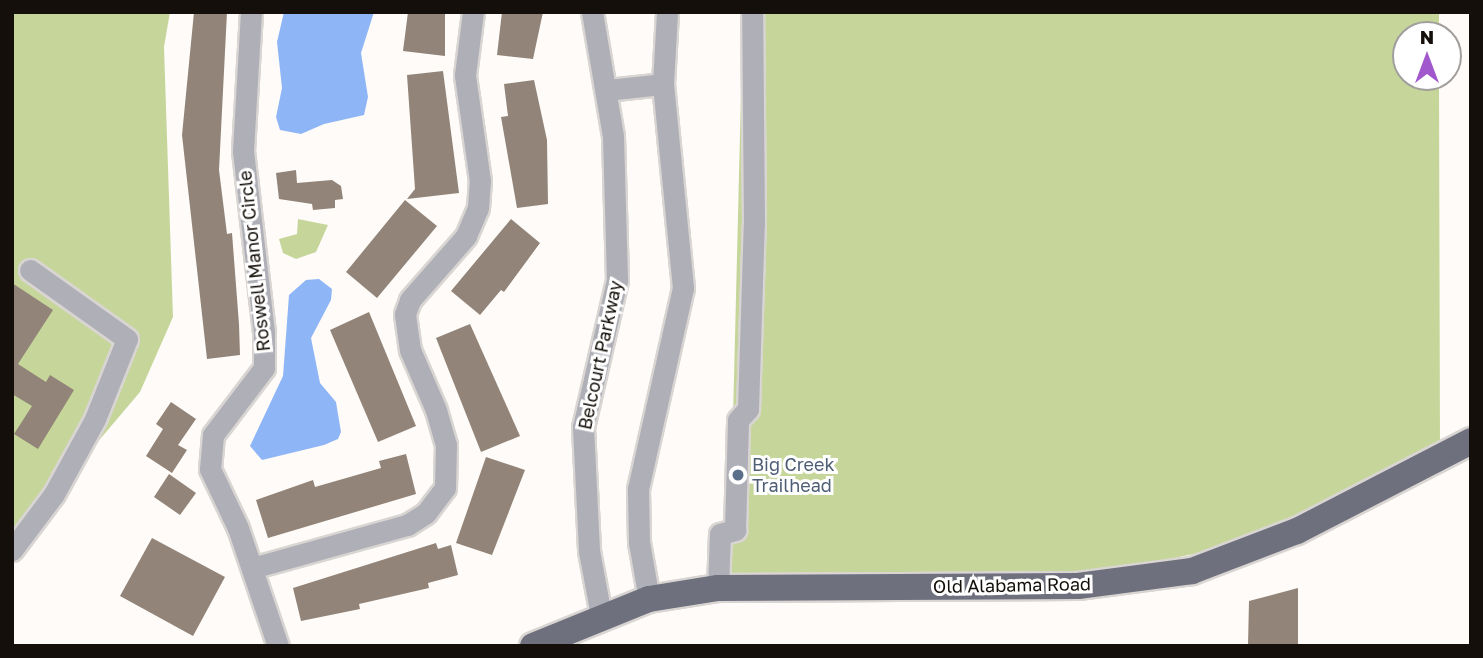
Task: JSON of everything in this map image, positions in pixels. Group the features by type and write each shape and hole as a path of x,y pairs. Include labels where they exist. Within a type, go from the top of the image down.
{"main road":[{"name":"Old Alabama Road","path":"533,646 601,615 649,599 718,588 1078,586 1192,571 1297,531 1471,441"}],"street":[{"name":"Roswell Manor Circle","path":"251,12 243,159 264,332 264,368 224,417 213,435 210,469 251,568 278,646"},
{"path":"251,568 407,525 426,513 445,488 446,445 436,410 410,350 405,314 410,300 466,236 478,208 480,181 465,75 473,12"},
{"name":"Belcourt Parkway","path":"592,12 607,90 617,280 583,427 589,551 601,615"},
{"path":"649,599 639,542 638,489 683,288 663,84 667,12"},
{"path":"718,588 720,534 735,530 738,420 748,409 754,223 752,12"},
{"path":"607,90 663,84"},
{"path":"12,550 66,473 95,419 127,339 30,271"}],"green space":[{"path":"12,12 170,12 164,47 173,317 140,392 12,543"},
{"path":"743,12 1439,12 1439,21 1392,21 1392,91 1439,91 1440,448 1268,538 1128,568 948,579 729,580"},
{"path":"298,219 328,225 316,252 296,259 283,253 279,239 297,234"}],"water":[{"path":"284,12 374,12 361,53 368,97 364,115 324,124 301,134 280,130 276,117 282,88 277,42"},
{"path":"319,279 332,289 331,300 311,338 320,383 336,402 341,432 338,439 324,445 262,460 250,446 283,376 289,295 306,280"}],"building":[{"path":"194,12 227,12 219,170 227,234 232,233 239,324 240,355 207,359 182,135"},
{"path":"408,12 445,12 445,56 403,51"},
{"path":"502,12 543,12 533,59 497,55"},
{"path":"443,71 459,193 407,199 415,189 407,75"},
{"path":"534,80 547,140 548,204 517,208 501,117 508,116 504,84"},
{"path":"296,170 297,183 332,180 341,186 343,199 335,200 335,208 313,210 312,204 279,199 276,173"},
{"path":"405,200 437,226 377,298 346,272"},
{"path":"511,219 540,243 504,292 501,290 480,315 451,291"},
{"path":"12,283 53,310 18,364 46,382 50,375 74,390 38,449 14,434 32,406 12,394"},
{"path":"369,312 416,426 378,442 330,330"},
{"path":"470,324 520,436 481,452 436,338"},
{"path":"171,402 196,419 178,445 187,450 172,473 146,456 163,429 156,424"},
{"path":"406,454 416,494 268,538 256,500 313,480 315,487 381,468 379,461"},
{"path":"486,457 525,470 492,555 456,543"},
{"path":"169,474 196,493 180,515 154,497"},
{"path":"152,538 225,577 193,636 120,596"},
{"path":"436,543 438,549 451,545 458,575 428,583 429,588 359,604 360,609 301,621 293,588"},
{"path":"1298,588 1298,646 1248,646 1249,601"}],"place":[{"name":"Big Creek Trailhead","path":"738,475"}]}
